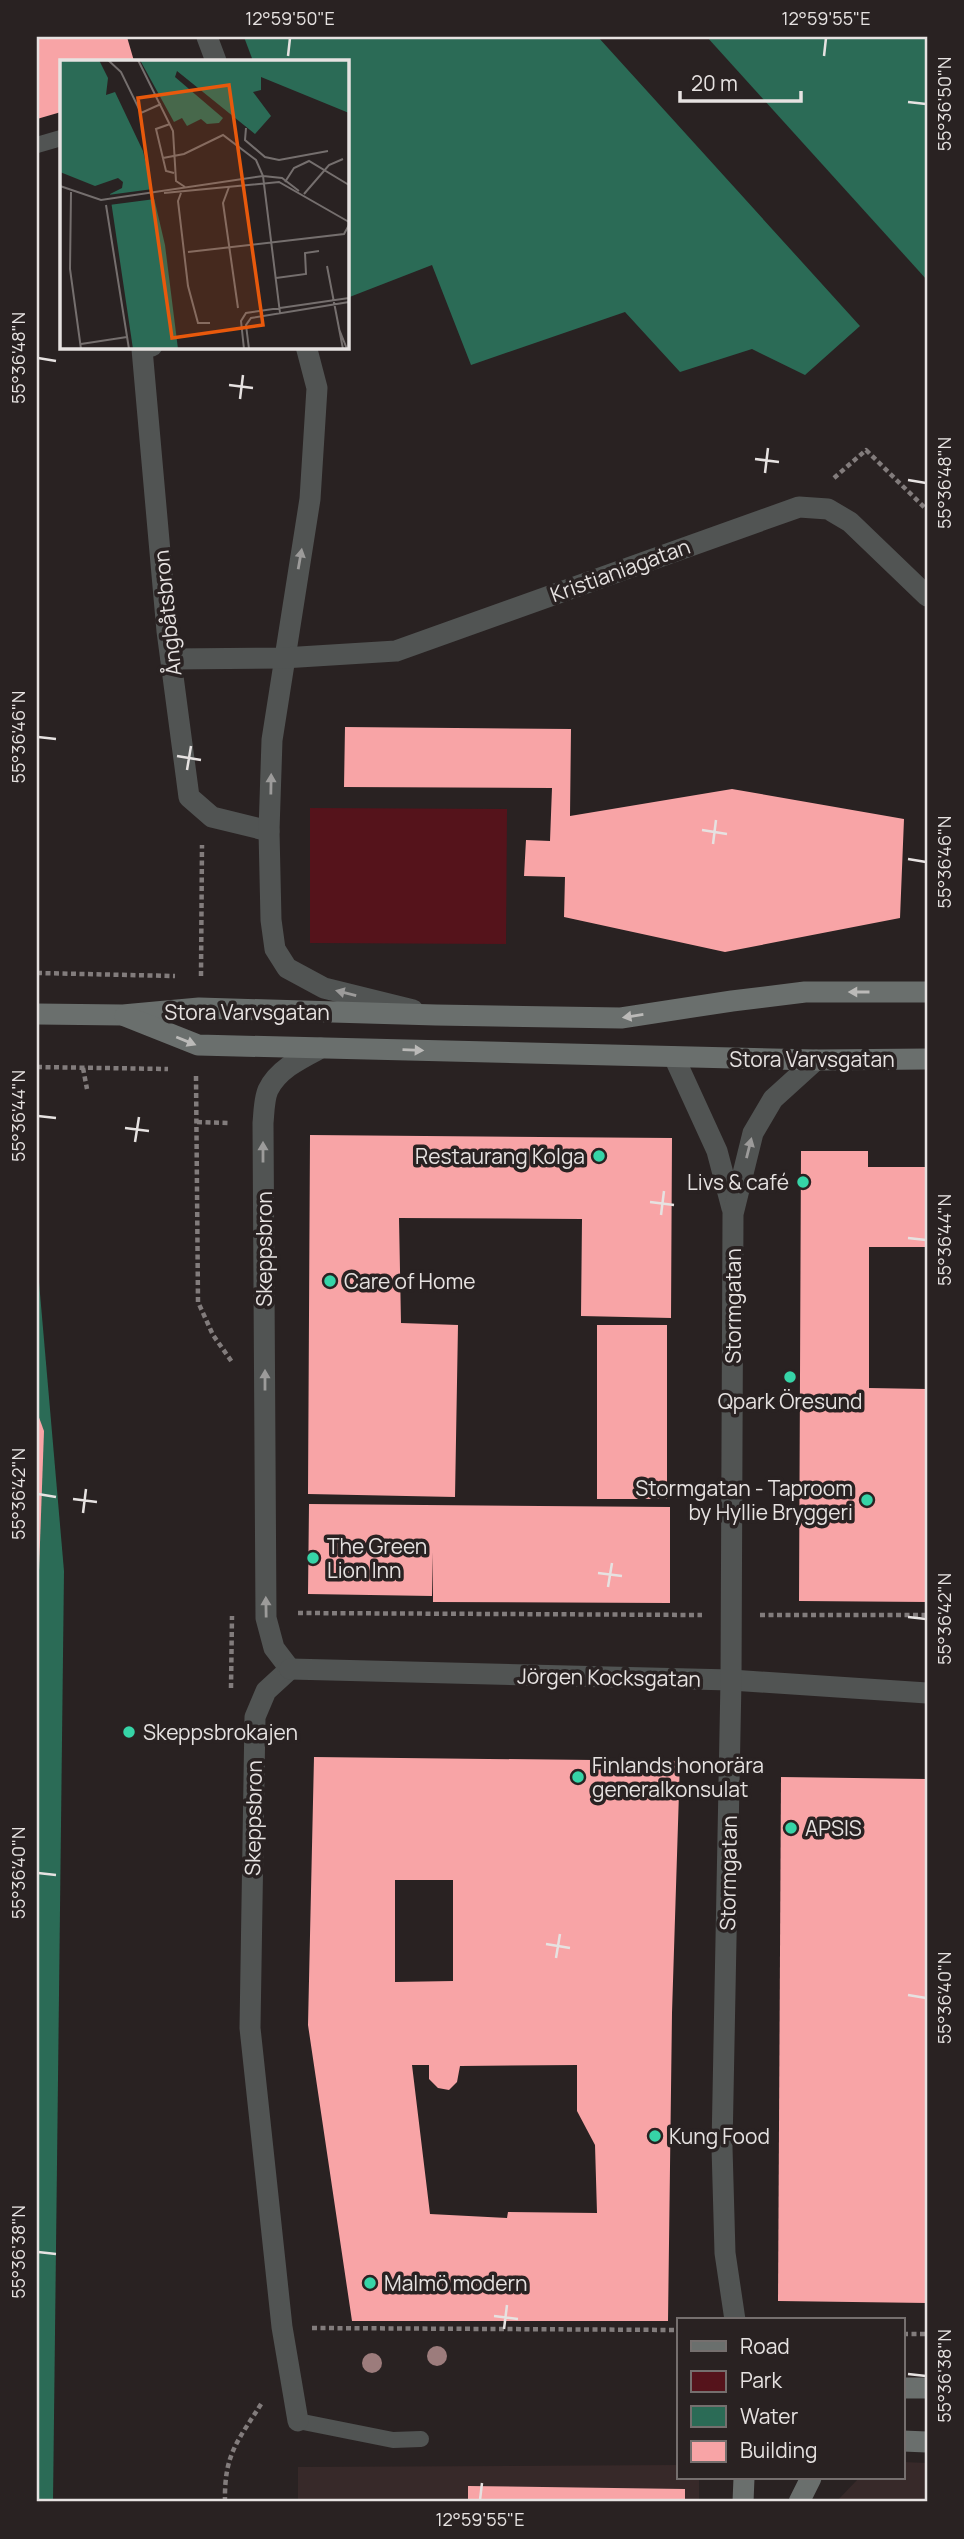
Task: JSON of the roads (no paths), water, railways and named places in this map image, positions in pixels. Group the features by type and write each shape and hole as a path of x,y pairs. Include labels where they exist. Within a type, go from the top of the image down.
{"street":[{"path":"207,37 216,60"},
{"name":"Ångbåtsbron","path":"145,348 142,349 171,659 189,797 212,817 270,831"},
{"path":"307,348 317,388 310,499 272,740 271,920 275,949 287,968 324,988 436,1016"},
{"name":"Kristianiagatan","path":"171,659 283,658 396,651 799,507 828,509 850,522 927,596"},
{"name":"Stora Varvsgatan","path":"123,1015 200,1007 436,1016 621,1018 805,992 927,992"},
{"path":"37,1014 123,1015"},
{"name":"Stora Varvsgatan","path":"123,1015 198,1045 816,1060 927,1059"},
{"name":"Skeppsbron","path":"298,2421 282,2327 250,2028 255,1717 266,1691 290,1669 274,1648 266,1618 263,1123 267,1091 280,1073 321,1048"},
{"name":"Stormgatan","path":"674,1057 718,1151 733,1214 732,1680 722,2147 725,2253 735,2318"},
{"name":"Stormgatan","path":"733,1214 753,1133 773,1099 816,1060"},
{"name":"Jörgen Kocksgatan","path":"290,1669 732,1680 927,1693"},
{"path":"904,2388 927,2388"},
{"path":"904,2441 927,2442"},
{"path":"743,2502 744,2480"},
{"path":"799,2502 809,2480"}],"lane":[{"path":"37,145 60,138"},
{"path":"298,2421 393,2440 421,2439"}],"water":[{"path":"244,37 598,37 860,326 805,375 752,349 680,372 625,312 471,365 432,265 348,298 348,60 253,60"},
{"path":"707,37 927,37 927,280"},
{"path":"37,1259 64,1571 53,2502 37,2502"}],"place":[{"name":"Restaurang Kolga","path":"599,1156"},
{"name":"Livs & café","path":"803,1182"},
{"name":"Care of Home","path":"330,1281"},
{"name":"Qpark Öresund","path":"790,1377"},
{"name":"Stormgatan - Taproom by Hyllie Bryggeri","path":"867,1500"},
{"name":"The Green Lion Inn","path":"313,1558"},
{"name":"Skeppsbrokajen","path":"129,1732"},
{"name":"Finlands honorära generalkonsulat","path":"578,1777"},
{"name":"APSIS","path":"791,1828"},
{"name":"Kung Food","path":"655,2136"},
{"name":"Malmö modern","path":"370,2283"}]}
